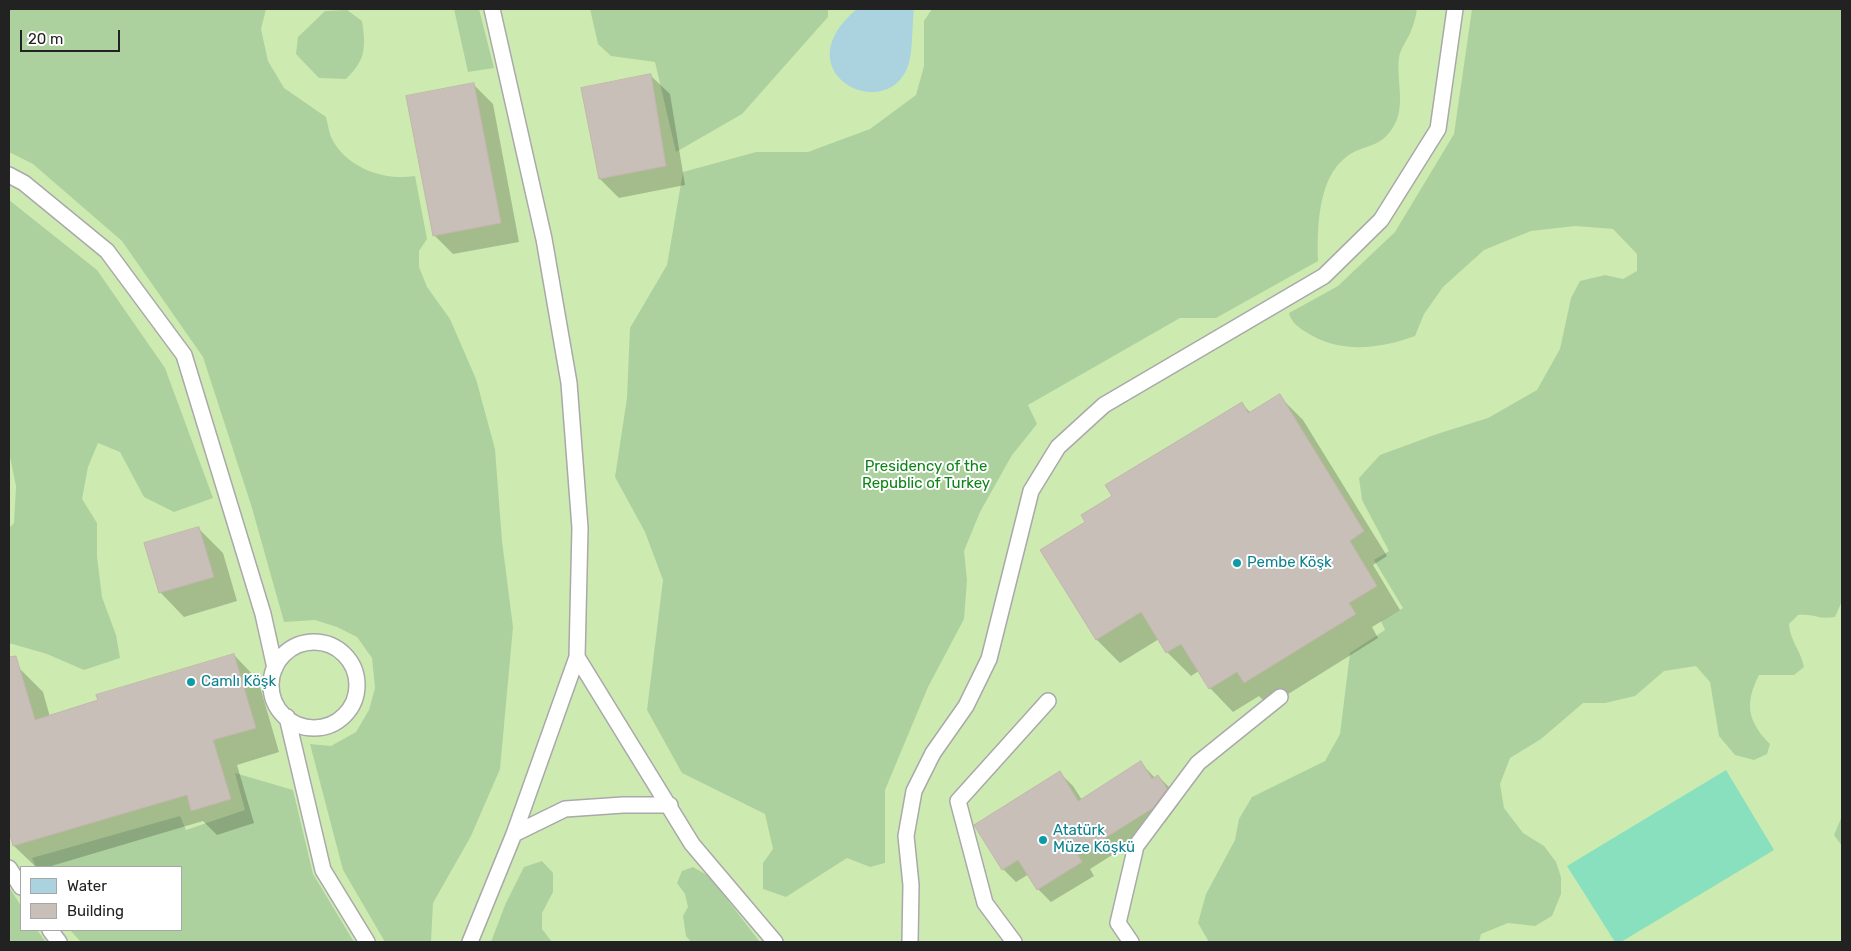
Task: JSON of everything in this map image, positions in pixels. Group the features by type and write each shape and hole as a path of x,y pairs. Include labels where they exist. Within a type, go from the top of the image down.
{"lane":[{"path":"470,942 514,834 577,657 580,528 569,383 544,239 492,9"},
{"path":"910,942 911,884 906,836 914,791 933,752 966,706 989,659 1031,491 1058,447 1104,406 1324,276 1381,220 1438,129 1455,9"},
{"path":"9,175 24,182 107,251 184,355 263,614 275,668"},
{"path":"318,642 339,649 353,666 358,688 352,704 342,717 333,723 311,728 300,725 287,717 276,703 272,693 275,668 286,652 296,646 318,642"},
{"path":"577,657 670,805 692,844 775,942"},
{"path":"1131,942 1118,923 1136,846 1198,763 1280,697"},
{"path":"1014,942 985,903 958,801 1048,701"},
{"path":"287,717 323,870 367,942"},
{"path":"514,834 566,809 623,805 670,805"},
{"path":"9,868 20,885"},
{"path":"51,931 59,942"}],"green space":[{"name":"Presidency of the Republic of Turkey","path":"9,9 1842,9 1842,942 9,942"},
{"path":"9,9 266,9 261,29 268,61 284,88 326,117 332,139 347,158 357,165 379,174 403,177 415,176 427,239 419,251 419,267 427,287 450,319 476,379 495,449 502,541 513,627 500,769 471,836 433,903 431,942 385,942 343,870 310,744 331,746 356,732 369,710 375,688 372,658 357,637 337,627 315,620 284,622 252,508 203,357 122,241 33,164 9,152"},
{"path":"454,9 479,9 494,68 468,72"},
{"path":"590,9 828,9 828,17 742,114 676,152 655,62 611,56 598,44"},
{"path":"932,9 1417,9 1415,20 1399,58 1400,103 1396,121 1388,135 1375,144 1354,152 1342,160 1333,172 1322,200 1319,215 1318,261 1216,318 1180,318 1028,405 1037,424 1012,455 980,512 964,551 967,580 964,619 928,687 885,790 885,863 870,867 847,858 786,897 763,889 763,863 773,849 765,814 682,773 647,710 663,580 645,532 615,477 627,398 630,328 667,265 683,172 756,152 808,152 870,129 916,95 924,66 924,21"},
{"path":"1472,9 1842,9 1842,601 1835,617 1825,618 1798,615 1789,624 1791,636 1804,667 1794,675 1759,675 1754,685 1750,704 1751,712 1757,728 1770,744 1767,754 1754,760 1735,755 1719,736 1710,682 1696,666 1664,671 1635,696 1605,703 1583,703 1541,739 1510,758 1500,784 1504,808 1523,833 1544,846 1556,862 1561,877 1561,894 1552,916 1535,926 1508,923 1481,934 1479,942 1209,942 1198,923 1206,894 1235,840 1239,819 1252,797 1325,761 1340,734 1350,653 1385,630 1381,621 1403,608 1374,560 1389,551 1362,500 1359,478 1380,455 1488,418 1537,390 1560,349 1571,298 1580,281 1605,275 1623,279 1637,271 1637,254 1613,229 1575,226 1531,231 1484,250 1443,287 1424,314 1415,336 1388,344 1360,347 1346,346 1332,344 1319,339 1301,329 1292,319 1289,313 1338,286 1395,232 1454,134"},
{"path":"347,10 362,21 364,46 361,59 358,66 346,79 319,78 296,54 298,37 325,11"},
{"path":"9,200 97,270 165,368 213,498 174,512 144,497 120,452 98,443 88,467 82,499 97,523 97,557 102,597 116,635 120,658 84,670 47,654 9,643 9,528 14,523 16,486 9,452"},
{"path":"1726,770 1774,850 1621,942 1615,942 1567,866"},
{"path":"235,773 293,790 313,874 354,942 81,942 71,931 182,931 182,866 36,866 32,858 180,816 186,830 245,810"},
{"path":"1842,816 1842,846 1834,835"},
{"path":"542,861 553,873 553,892 542,913 542,929 552,942 491,942 505,905 524,867"},
{"path":"693,867 709,876 760,942 691,942 686,936 683,916 688,907 685,894 677,883 682,871"},
{"path":"9,887 20,904 20,931 38,931 46,942 9,942"}],"water":[{"path":"857,9 914,9 912,46 908,66 896,83 880,91 862,91 846,84 834,71 830,53 836,32"}],"building":[{"path":"651,74 666,166 599,179 581,88"},
{"path":"474,83 501,223 433,236 406,96"},
{"name":"Pembe Köşk","path":"1280,394 1364,531 1350,541 1377,586 1349,603 1356,614 1244,683 1237,672 1209,689 1181,644 1166,653 1141,612 1096,640 1040,550 1085,522 1081,515 1112,496 1105,485 1242,402 1248,413"},
{"path":"199,527 214,577 159,593 144,543"},
{"name":"Camlı Köşk","path":"234,654 256,728 213,740 231,799 191,811 187,795 13,846 9,831 9,657 16,656 35,720 98,700 96,695"},
{"name":"Atatürk Müze Köşkü","path":"1141,761 1152,779 1158,775 1167,789 1153,808 1078,855 1082,862 1037,890 1018,860 1002,870 974,825 1060,771 1078,801"}],"place":[{"name":"Pembe Köşk","path":"1237,563"},
{"name":"Camlı Köşk","path":"191,682"},
{"name":"Atatürk Müze Köşkü","path":"1043,840"}]}
